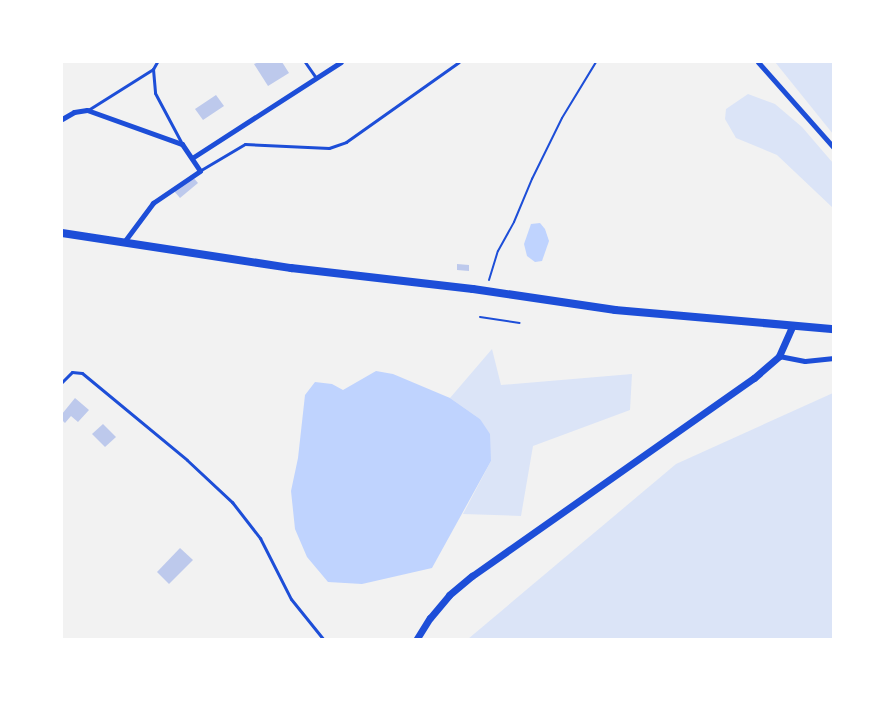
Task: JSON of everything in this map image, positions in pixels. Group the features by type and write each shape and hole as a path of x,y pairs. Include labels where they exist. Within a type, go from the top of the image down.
{"main road":[{"path":"62,233 291,268 473,289 615,310 834,329"}],"street":[{"path":"192,158 341,62"},
{"path":"758,62 834,148"},
{"path":"62,119 74,112 87,111 182,144 200,171 153,203 124,242"},
{"path":"416,639 449,595 472,576 754,378 779,356 792,327"},
{"path":"779,356 805,361 834,358"}],"lane":[{"path":"87,111 153,69 157,62"},
{"path":"305,62 316,78"},
{"path":"200,171 245,144 329,148 346,142 459,62"},
{"path":"153,69 155,93 182,144"},
{"path":"62,382 72,372 82,373 187,460 232,502 260,538 291,599 324,639"}],"path":[{"path":"489,280 498,251 514,222 532,179 562,118 596,62"},
{"path":"480,317 520,323"}],"shaded area":[{"path":"775,62 833,62 833,134"},
{"path":"748,94 775,104 802,127 833,163 833,208 777,155 736,138 725,119 726,109"},
{"path":"492,349 501,385 632,374 630,410 533,446 521,516 463,514 491,461 480,419 450,398"},
{"path":"833,393 833,639 468,639 676,464"}],"water":[{"path":"540,223 549,241 542,261 535,262 527,256 524,244 531,224"},
{"path":"376,371 393,374 450,398 480,419 490,434 491,461 432,568 362,584 328,582 307,557 295,529 291,491 298,458 305,395 315,382 332,384 343,390"}],"building":[{"path":"282,62 289,73 268,86 254,64"},
{"path":"216,95 224,106 203,120 195,109"},
{"path":"192,176 198,183 180,198 174,191"},
{"path":"457,264 469,265 469,271 457,270"},
{"path":"75,398 89,410 78,422 71,416 65,423 62,420 62,414"},
{"path":"103,424 116,437 105,447 92,434"},
{"path":"180,548 193,560 169,584 157,572"}]}
